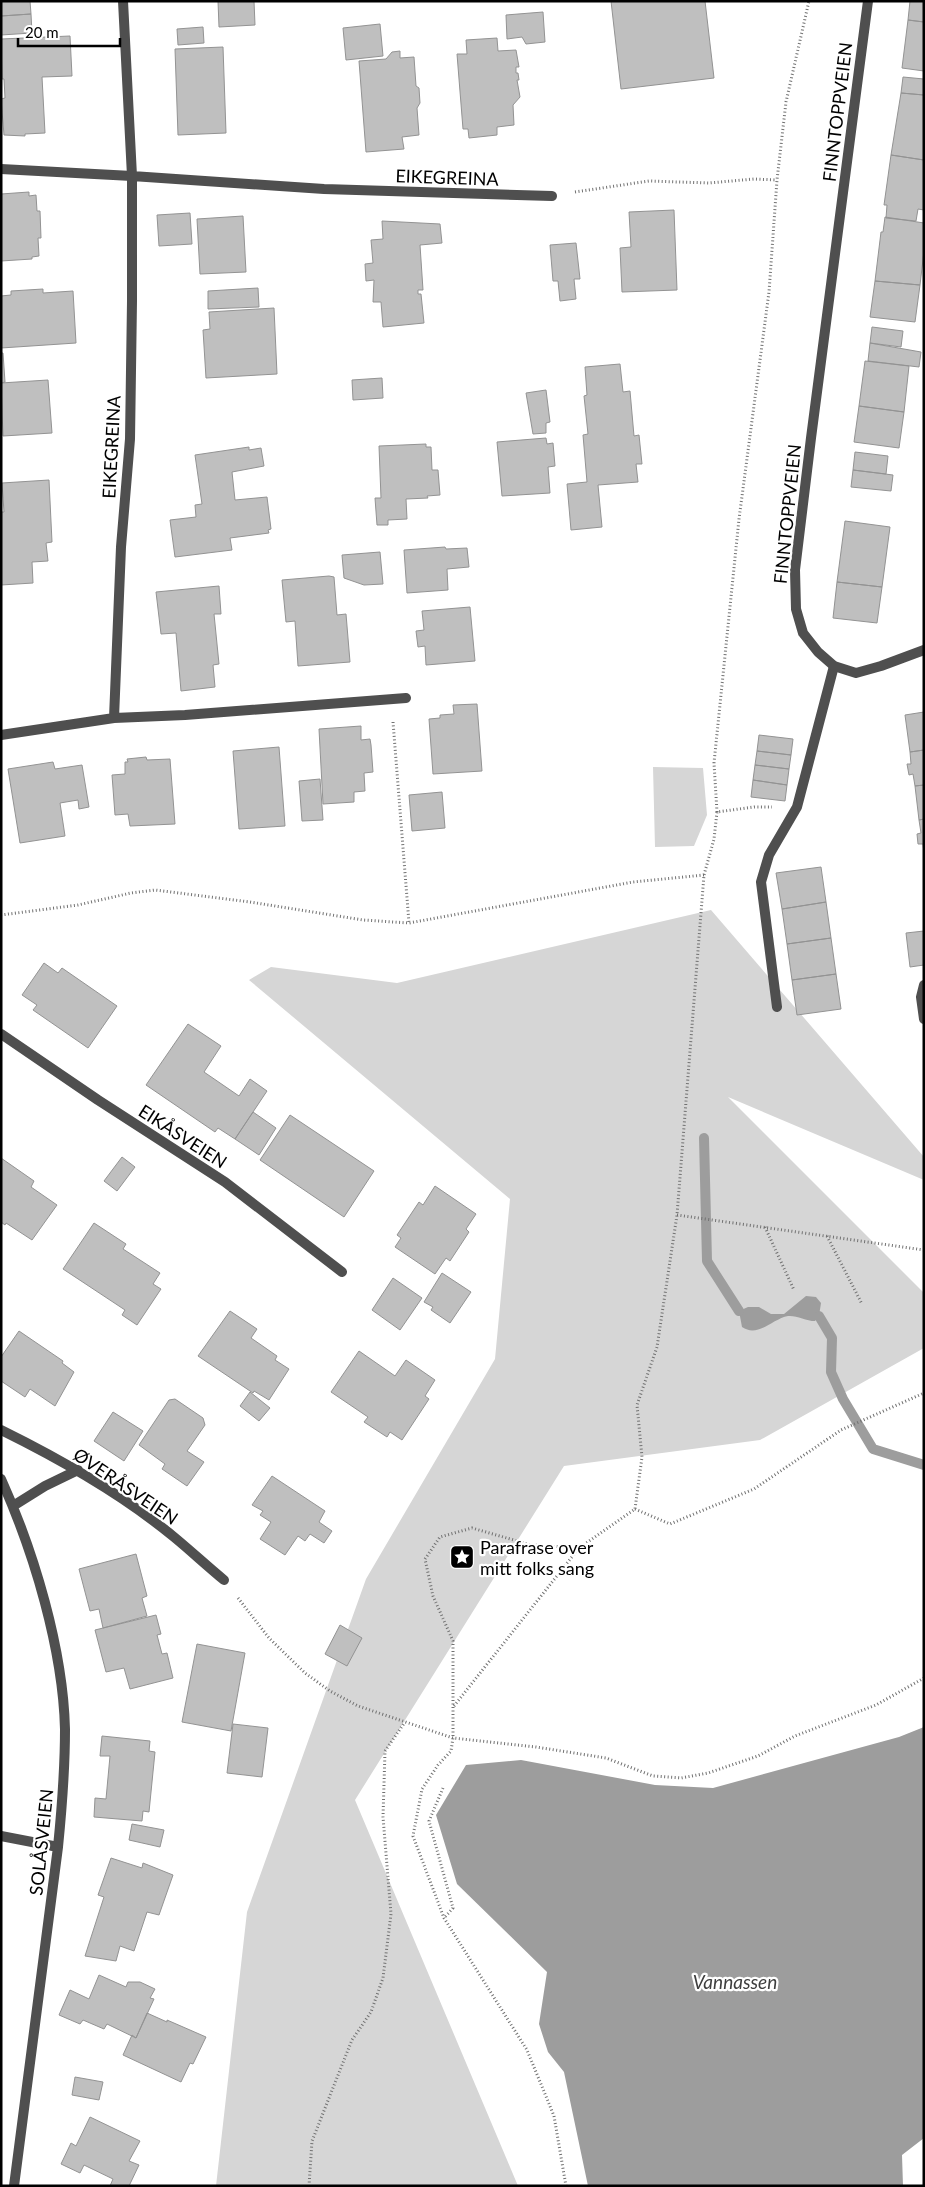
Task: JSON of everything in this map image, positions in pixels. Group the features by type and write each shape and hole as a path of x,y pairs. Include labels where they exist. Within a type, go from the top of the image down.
{"street":[{"name":"EIKEGREINA","path":"114,718 121,547 130,439 132,176 123,1"},
{"name":"FINNTOPPVEIEN","path":"834,666 818,652 803,633 796,609 795,570 868,1"},
{"path":"1,169 132,176"},
{"name":"EIKEGREINA","path":"132,176 324,189 552,196"},
{"path":"777,1007 762,882 769,855 796,807 834,666 856,673 924,650"},
{"path":"1,735 114,718 185,715 406,698"},
{"path":"924,985 920,996 924,1019"},
{"name":"EIKÅSVEIEN","path":"1,1034 98,1100 225,1182 342,1272"},
{"name":"ØVERÅSVEIEN","path":"1,1430 78,1470 139,1511 174,1537 224,1580"},
{"path":"13,1506 45,1486 78,1470"},
{"name":"SOLÅSVEIEN","path":"1,1479 27,1543 57,1658 65,1727 64,1792 58,1847 14,2186"},
{"path":"1,1836 58,1847"}],"path":[{"path":"453,1707 579,1548 635,1509 642,1457 637,1405 657,1347 677,1215 704,875 714,839 717,812 714,763 739,519 769,292 777,180 786,102 809,1"},
{"path":"552,196 649,181 709,183 754,179 777,180"},
{"path":"391,699 409,924"},
{"path":"717,812 754,807 796,807"},
{"path":"1,915 78,905 131,893 155,890 409,924 633,882 704,875"},
{"path":"677,1215 924,1250"},
{"path":"764,1227 794,1290"},
{"path":"826,1236 862,1304"},
{"path":"635,1509 670,1524 754,1489 841,1430 924,1392"},
{"path":"566,2186 554,2116 527,2050 444,1918 413,1836 422,1789 438,1765 451,1751 453,1738 453,1641 433,1596 425,1559 440,1536 472,1528 531,1545 579,1548"},
{"path":"224,1580 270,1638 305,1673 330,1691 358,1706 453,1738 536,1747 606,1758 652,1776 682,1778 708,1773 758,1756 795,1736 876,1705 924,1678"},
{"path":"309,2186 312,2141 352,2040 371,2012 383,1978 391,1914 383,1816 385,1751 406,1721"},
{"path":"443,1788 428,1821 453,1908 444,1918"}],"shaded area":[{"path":"653,767 703,768 707,815 694,846 655,847"},
{"path":"711,910 924,1157 924,1180 728,1097 924,1293 924,1348 760,1440 564,1466 355,1800 518,2186 216,2186 247,1912 366,1579 495,1359 510,1199 249,980 271,967 397,983"}],"water":[{"path":"806,1296 816,1297 821,1303 819,1316 815,1321 788,1316 759,1329 748,1330 742,1327 739,1311 748,1307 759,1307 771,1314 784,1314"},
{"name":"Vannassen","path":"924,1727 924,2138 902,2155 903,2186 588,2186 564,2072 548,2052 539,2024 547,1972 457,1884 436,1815 466,1765 521,1760 655,1785 713,1788 899,1737"}],"building":[{"path":"1,1 30,1 31,14 1,16"},
{"path":"218,1 254,1 255,25 219,27"},
{"path":"611,1 705,1 714,78 621,89"},
{"path":"910,1 924,1 924,22 908,20"},
{"path":"543,12 545,42 526,44 522,37 507,39 506,15"},
{"path":"31,14 32,33 1,35 1,16"},
{"path":"908,20 924,22 924,71 902,68"},
{"path":"380,24 383,56 346,60 343,28"},
{"path":"203,27 204,43 178,45 177,29"},
{"path":"70,36 72,76 42,77 45,133 25,134 25,136 4,135 1,99 5,98 4,79 2,79 1,39"},
{"path":"497,38 498,51 516,50 519,67 516,67 516,73 518,73 519,80 517,80 520,97 513,105 514,125 497,127 497,135 469,138 468,129 463,129 457,54 467,54 466,40"},
{"path":"223,47 226,133 178,135 175,49"},
{"path":"400,51 400,58 414,57 416,86 419,88 420,103 417,108 419,135 402,137 404,149 366,152 359,61 386,59 392,52"},
{"path":"903,77 924,79 924,95 901,93"},
{"path":"901,93 924,95 924,160 891,155"},
{"path":"891,155 924,160 924,210 918,209 916,221 886,218 887,205 884,205"},
{"path":"29,192 29,196 36,195 37,211 40,211 41,238 38,238 39,256 32,257 32,259 1,261 1,194"},
{"path":"674,210 677,290 622,292 620,248 631,247 629,212"},
{"path":"190,213 192,244 159,246 157,215"},
{"path":"243,216 246,272 200,274 197,219"},
{"path":"885,217 924,223 924,251 920,285 875,281 881,232 883,232"},
{"path":"382,221 440,224 442,243 420,245 423,290 418,290 418,294 421,294 424,323 383,327 381,302 373,302 374,280 366,281 365,264 373,263 371,240 383,239"},
{"path":"576,243 580,279 574,279 576,299 560,301 558,281 553,281 550,245"},
{"path":"875,281 920,285 915,322 870,317"},
{"path":"258,288 259,307 208,309 208,291"},
{"path":"43,289 43,293 73,291 76,343 1,348 1,296 11,295 11,291"},
{"path":"274,308 277,374 206,378 203,330 210,329 209,312"},
{"path":"872,327 903,331 901,347 870,343"},
{"path":"870,343 921,352 919,367 868,361"},
{"path":"1,353 3,353 5,382 1,383"},
{"path":"865,361 909,366 904,412 859,406"},
{"path":"620,364 623,392 630,391 634,436 639,435 642,464 636,464 638,482 598,485 602,527 571,530 567,484 587,482 583,435 588,434 584,396 587,395 585,367"},
{"path":"382,378 383,398 353,400 352,380"},
{"path":"48,380 52,433 3,436 1,383"},
{"path":"546,390 550,422 546,423 546,433 533,434 526,393"},
{"path":"859,406 904,412 899,448 854,442"},
{"path":"546,438 547,444 553,443 555,466 548,467 550,493 502,496 497,442"},
{"path":"426,444 426,447 431,447 432,470 438,470 440,495 427,496 428,498 406,499 407,519 388,520 388,525 377,525 375,498 381,498 379,446"},
{"path":"249,447 249,450 261,448 264,466 232,472 235,500 267,497 271,529 268,530 269,533 230,538 232,550 175,557 170,520 196,517 195,505 202,504 195,455"},
{"path":"855,452 888,456 886,474 853,470"},
{"path":"853,470 893,475 891,491 851,487"},
{"path":"49,480 52,542 46,543 48,561 32,562 33,583 1,585 1,512 4,512 2,483"},
{"path":"845,521 890,527 882,587 837,582"},
{"path":"445,547 446,549 467,548 469,567 447,569 448,590 407,593 404,550"},
{"path":"380,552 383,584 364,585 344,578 342,555"},
{"path":"334,577 337,615 346,614 350,662 298,666 295,621 286,622 282,580"},
{"path":"837,582 882,587 877,623 833,618"},
{"path":"219,586 221,614 214,614 219,664 213,665 215,687 181,691 176,633 161,634 156,592"},
{"path":"470,607 475,661 426,665 425,646 418,647 416,631 424,630 422,611"},
{"path":"477,704 482,771 433,774 429,719 440,718 440,715 454,714 453,705"},
{"path":"924,712 924,750 910,752 905,715"},
{"path":"361,726 361,740 370,739 373,772 364,773 365,791 354,792 354,802 323,804 319,729"},
{"path":"759,735 793,739 791,755 757,751"},
{"path":"279,747 285,826 239,829 233,751"},
{"path":"924,750 924,785 915,786 913,774 909,775 907,764 911,764 910,752"},
{"path":"757,751 791,755 789,769 755,765"},
{"path":"146,757 147,760 170,759 175,824 130,826 128,814 115,815 112,775 125,774 125,762 128,762 127,759"},
{"path":"53,762 55,769 82,765 89,807 79,809 78,800 60,803 65,836 20,843 8,769"},
{"path":"755,765 789,769 787,785 753,780"},
{"path":"320,779 323,820 302,821 299,781"},
{"path":"753,780 787,785 785,801 751,797"},
{"path":"924,785 924,819 919,820 915,786"},
{"path":"442,792 445,828 412,831 409,795"},
{"path":"924,819 924,853 923,844 918,844 917,834 921,833 919,820"},
{"path":"821,867 826,902 782,909 776,873"},
{"path":"826,902 831,938 787,944 782,909"},
{"path":"924,931 924,965 910,967 906,933"},
{"path":"831,938 836,974 792,980 787,944"},
{"path":"44,963 58,973 62,968 117,1006 88,1048 33,1010 37,1005 22,995"},
{"path":"836,974 841,1009 797,1015 792,980"},
{"path":"188,1024 221,1046 204,1072 239,1096 250,1079 267,1091 235,1139 218,1128 215,1132 146,1085"},
{"path":"253,1112 276,1128 259,1155 235,1139"},
{"path":"290,1115 374,1171 344,1217 260,1160"},
{"path":"122,1157 135,1167 117,1191 104,1181"},
{"path":"1,1158 34,1181 31,1187 57,1205 32,1240 6,1223 5,1225 1,1222"},
{"path":"435,1186 476,1214 466,1229 469,1232 450,1261 446,1258 435,1274 395,1247 401,1238 397,1235 419,1202 423,1205"},
{"path":"94,1223 126,1244 123,1249 160,1273 153,1284 161,1289 137,1325 122,1315 125,1310 63,1269"},
{"path":"442,1273 471,1292 450,1323 431,1310 433,1307 424,1302"},
{"path":"393,1278 422,1298 400,1330 372,1310"},
{"path":"230,1311 257,1329 251,1338 277,1356 275,1360 289,1369 269,1400 254,1391 253,1393 198,1356"},
{"path":"19,1331 63,1361 62,1363 74,1372 55,1406 30,1389 25,1397 1,1381 1,1357"},
{"path":"359,1351 395,1376 406,1360 435,1380 425,1396 429,1399 402,1440 390,1432 387,1437 364,1422 368,1417 331,1392"},
{"path":"250,1392 270,1408 259,1421 240,1406"},
{"path":"175,1399 203,1418 205,1425 187,1451 204,1462 187,1486 162,1469 165,1464 139,1445 169,1400"},
{"path":"113,1412 143,1431 124,1461 94,1441"},
{"path":"272,1476 325,1511 319,1522 332,1531 324,1543 310,1534 305,1541 298,1536 285,1555 260,1539 271,1522 260,1515 263,1511 252,1505"},
{"path":"136,1554 147,1596 142,1598 147,1616 103,1628 99,1609 90,1611 79,1569"},
{"path":"156,1615 161,1634 157,1635 162,1654 167,1653 173,1678 130,1689 124,1668 106,1672 95,1630"},
{"path":"340,1625 362,1638 347,1666 325,1654"},
{"path":"197,1644 245,1653 231,1731 182,1722"},
{"path":"233,1724 268,1728 262,1777 227,1773"},
{"path":"102,1736 150,1741 149,1751 155,1752 149,1812 143,1811 142,1821 94,1817 95,1798 106,1799 110,1756 100,1756"},
{"path":"132,1824 164,1830 160,1847 129,1840"},
{"path":"111,1858 142,1868 143,1863 173,1875 159,1915 147,1912 134,1951 120,1946 116,1961 85,1956 104,1897 98,1895"},
{"path":"99,1975 126,1987 128,1982 140,1982 155,1989 150,1998 154,1999 136,2038 107,2024 104,2029 83,2020 80,2024 59,2015 70,1990 89,1999"},
{"path":"147,2013 206,2037 193,2064 190,2063 181,2082 123,2055 132,2035 136,2038"},
{"path":"75,2077 103,2082 99,2100 72,2095"},
{"path":"90,2117 140,2141 129,2161 139,2165 129,2186 110,2186 113,2179 84,2165 80,2173 61,2164 71,2143 76,2146"}],"waterway":[{"path":"704,1138 707,1261 739,1311"},
{"path":"819,1316 832,1338 831,1372 843,1399 873,1449 924,1465"}],"place":[{"name":"Parafrase over mitt folks sang","path":"462,1557"}]}
